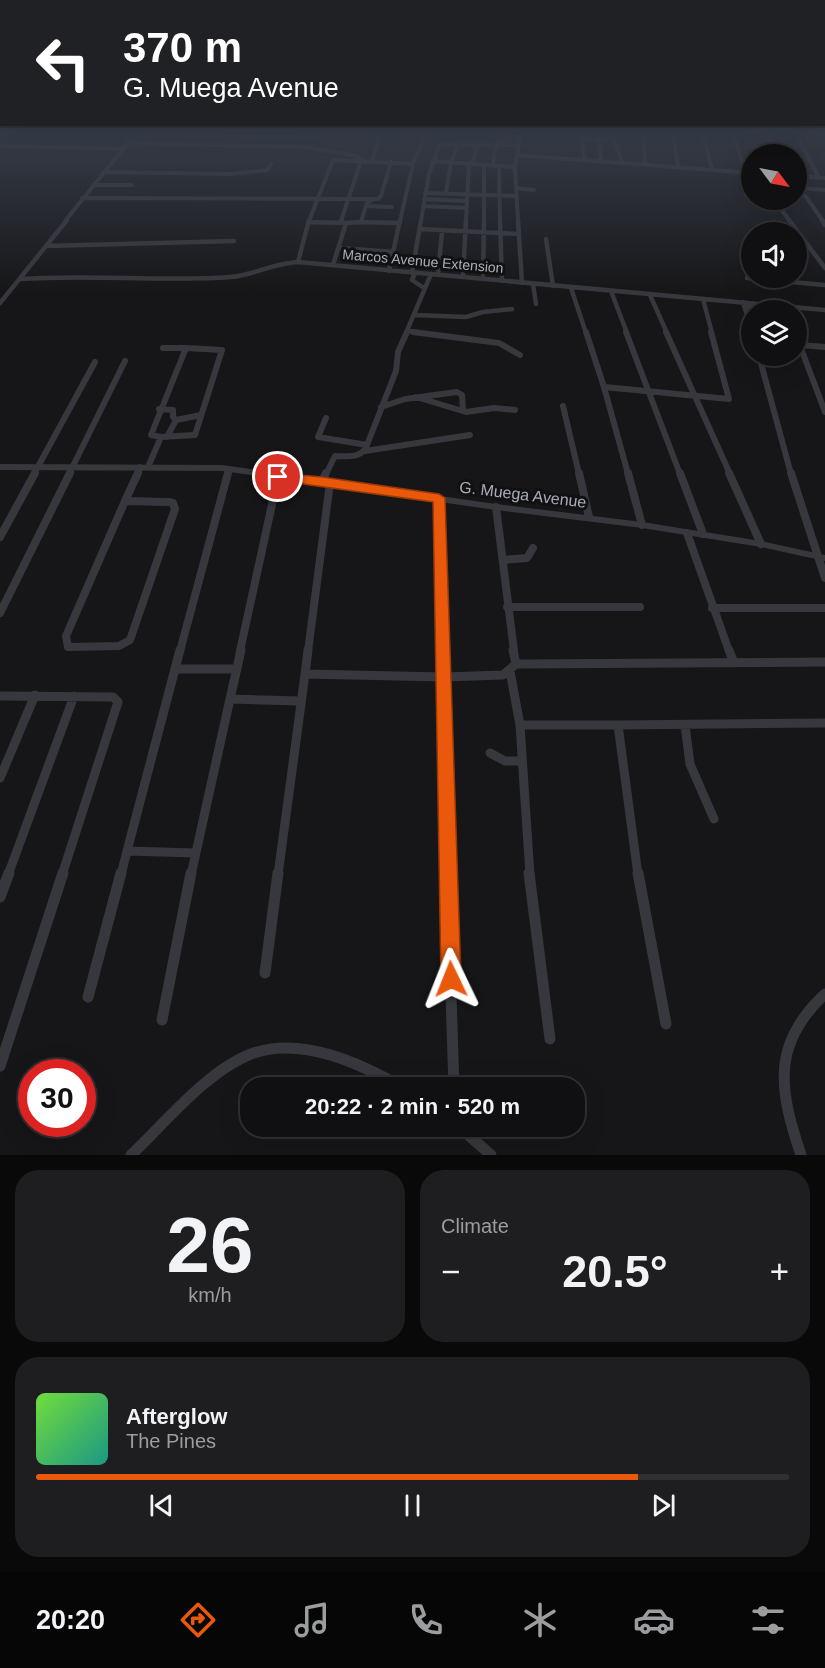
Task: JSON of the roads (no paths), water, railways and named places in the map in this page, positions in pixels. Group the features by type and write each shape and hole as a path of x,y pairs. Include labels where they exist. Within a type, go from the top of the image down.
{"street":[{"path":"1,302 92,186"},
{"path":"298,262 324,186"},
{"path":"333,265 354,186"},
{"path":"367,202 381,197 384,186"},
{"path":"389,271 409,186"},
{"path":"424,288 412,280 427,186"},
{"path":"446,193 447,186"},
{"path":"463,277 468,186"},
{"path":"483,186 483,279"},
{"path":"500,186 502,281"},
{"path":"522,283 516,188 534,190"},
{"path":"807,189 825,190"},
{"path":"425,193 516,196"},
{"path":"82,198 350,199 392,207"},
{"path":"424,199 466,201"},
{"path":"807,200 825,225"},
{"path":"362,222 367,202"},
{"path":"423,206 466,208"},
{"path":"782,210 825,268"},
{"path":"310,222 400,223"},
{"path":"420,229 519,234"},
{"path":"265,973 305,674 326,482 335,456 357,456 366,448 389,387 396,380 398,352 424,288 434,275 442,231"},
{"path":"546,239 552,286"},
{"path":"46,246 234,241"},
{"path":"339,248 394,252"},
{"name":"Marcos Avenue Extension","path":"20,279 65,275 237,276 272,264 298,262 741,304"},
{"path":"807,283 823,284"},
{"path":"534,284 536,304"},
{"path":"571,288 604,387 642,525"},
{"path":"611,291 703,534"},
{"path":"650,295 761,544"},
{"path":"604,387 729,399 703,299"},
{"path":"414,315 466,318 483,312 512,309"},
{"name":"Marcos Avenue Extension","path":"807,309 825,310"},
{"path":"408,331 499,343 520,355"},
{"path":"807,346 825,347"},
{"path":"163,348 186,348 222,350 193,436 164,437 150,434 186,348"},
{"path":"0,613 125,361"},
{"path":"0,537 48,453 95,362"},
{"path":"807,362 825,412"},
{"path":"762,366 821,557 825,578"},
{"path":"381,407 416,396 457,392 462,395 463,411"},
{"path":"416,396 463,411 499,408 515,410"},
{"path":"563,406 590,517"},
{"path":"159,409 173,410 173,417 176,420"},
{"path":"124,501 169,502 173,503 175,509 129,640 119,646 68,647 66,636 124,501 176,420 201,415"},
{"path":"326,418 318,437 366,448 470,435"},
{"name":"G. Muega Avenue","path":"0,467 229,469 496,507 590,517 761,544 821,557"},
{"path":"88,997 229,469"},
{"path":"162,1020 195,852 278,477"},
{"path":"439,498 454,1077"},
{"path":"496,507 516,685 515,705 520,725 526,846 550,1039"},
{"path":"687,533 712,608 734,663"},
{"path":"502,560 527,558 533,548"},
{"path":"507,607 640,607"},
{"path":"712,608 825,608"},
{"path":"305,674 494,676 513,668 825,662"},
{"path":"175,669 237,669"},
{"path":"0,778 35,695"},
{"path":"0,696 113,697 118,702 0,1066"},
{"path":"0,897 74,696"},
{"path":"230,699 300,701"},
{"path":"520,725 685,726 825,723"},
{"path":"618,725 637,863 666,1024"},
{"path":"685,726 690,764 714,819"},
{"path":"490,753 505,761 522,761"},
{"path":"127,851 195,852"},
{"path":"801,1155 787,1102 785,1058 791,1035 798,1022 825,994"},
{"path":"131,1155 210,1082 250,1054 270,1049 315,1052 367,1068 384,1077"},
{"path":"471,1137 491,1155"}]}
